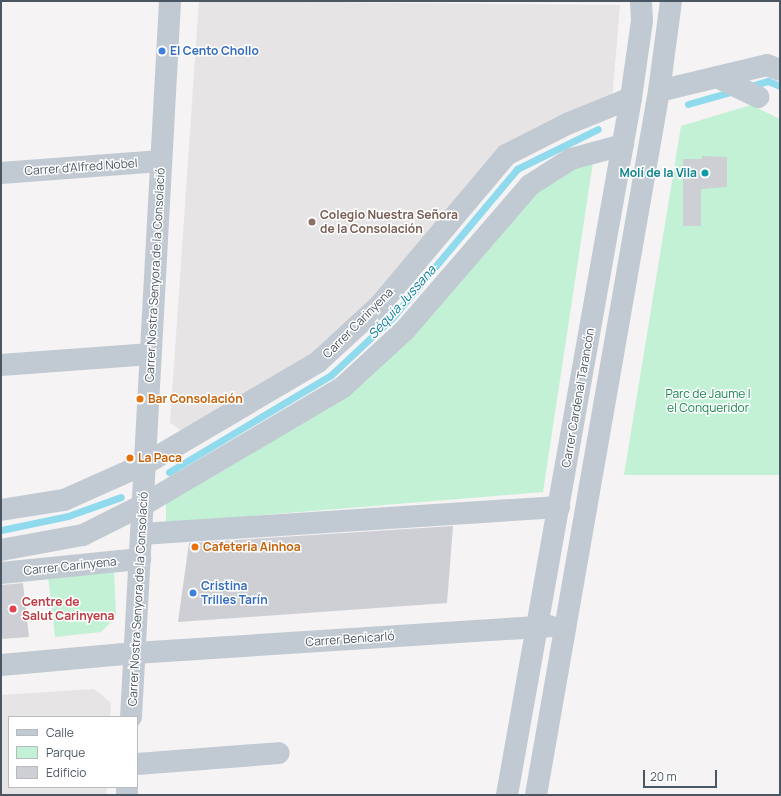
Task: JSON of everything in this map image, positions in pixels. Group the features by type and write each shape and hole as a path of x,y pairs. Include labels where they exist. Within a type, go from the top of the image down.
{"street":[{"name":"Carrer Nostra Senyora de la Consolació","path":"131,716 170,1"},
{"name":"Carrer Cardenal Tarancón","path":"507,795 631,98 642,21 641,1"},
{"path":"536,795 660,92 671,1"},
{"path":"660,92 722,79 767,65 780,70"},
{"path":"722,79 758,97"},
{"name":"Carrer Carinyena","path":"1,510 64,500 145,464 318,362 379,306 506,155 567,124 631,98"},
{"name":"Carrer Carinyena","path":"1,550 83,535 143,505 343,387 405,330 530,185 572,160 623,145"},
{"name":"Carrer d'Alfred Nobel","path":"1,173 161,161"},
{"path":"1,365 151,354"},
{"path":"141,534 559,507"},
{"name":"Carrer Carinyena","path":"1,573 140,559"},
{"name":"Carrer Benicarló","path":"1,664 135,653 566,626"},
{"path":"138,764 279,753"}],"shaded area":[{"name":"Colegio Nuestra Señora de la Consolación","path":"199,1 620,5 612,101 561,116 315,356 182,431 170,423"},
{"path":"94,689 111,703 110,716 8,716 8,788 107,788 106,795 1,795 1,695"}],"green space":[{"name":"Parc de Jaume I el Conqueridor","path":"751,105 780,119 780,475 624,475 681,126"},
{"path":"593,162 543,492 166,523 166,503 297,423 536,192 568,171"},
{"path":"114,570 116,617 101,632 55,637 48,576"}],"building":[{"name":"Molí de la Vila","path":"702,156 727,157 727,187 701,189 701,226 683,226 683,159 702,159"},
{"path":"453,526 447,603 178,622 189,543"},
{"name":"Centre de Salut Carinyena","path":"23,583 29,637 1,639 1,585"}],"waterway":[{"name":"Séquia Jussana","path":"748,87 768,81 780,86"},
{"name":"Séquia Jussana","path":"688,104 734,91"},
{"name":"Séquia Jussana","path":"169,472 331,375 392,318 517,169 598,129"},
{"name":"Séquia Jussana","path":"1,530 68,516 121,497"}],"place":[{"name":"El Cento Chollo","path":"162,51"},
{"name":"Molí de la Vila","path":"705,173"},
{"name":"Colegio Nuestra Señora de la Consolación","path":"312,222"},
{"name":"Bar Consolación","path":"140,399"},
{"name":"La Paca","path":"130,458"},
{"name":"Cafeteria Ainhoa","path":"195,547"},
{"name":"Cristina Trilles Tarín","path":"193,593"},
{"name":"Centre de Salut Carinyena","path":"13,609"}]}
